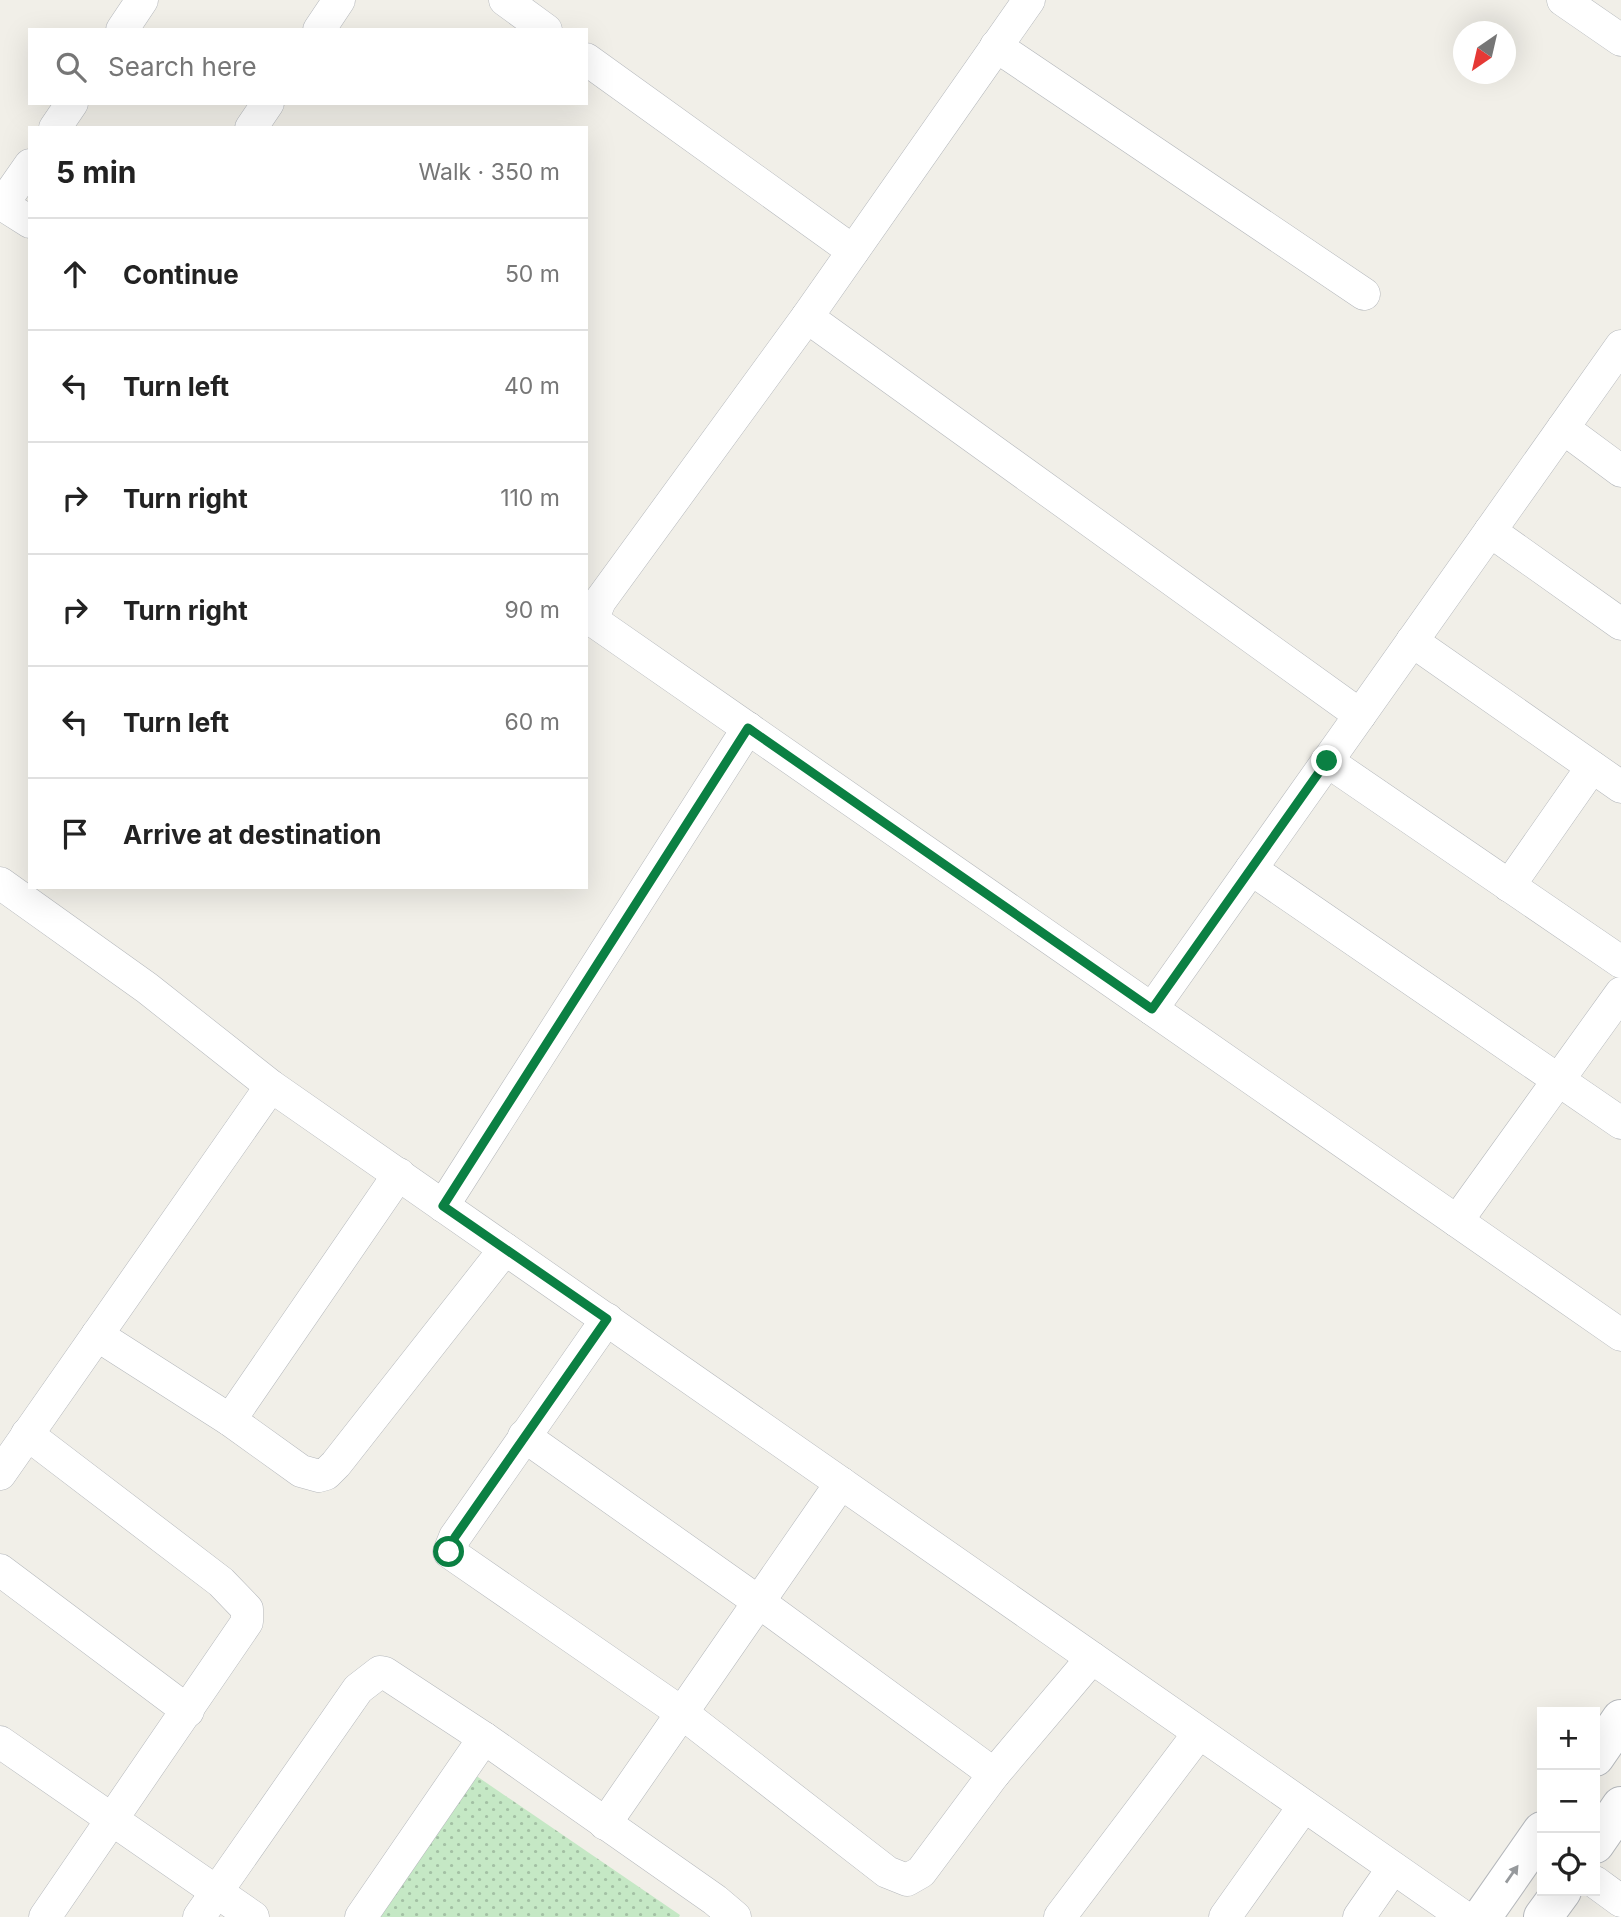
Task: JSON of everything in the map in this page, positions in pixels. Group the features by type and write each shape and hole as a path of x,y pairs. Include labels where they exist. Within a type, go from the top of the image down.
{"street":[{"path":"123,28 142,0"},
{"path":"505,0 543,28"},
{"path":"1029,0 807,317 594,613 595,622 1621,1335"},
{"path":"1563,0 1621,40"},
{"path":"996,46 1364,294"},
{"path":"588,60 853,251"},
{"path":"56,126 71,105"},
{"path":"252,126 267,105"},
{"path":"28,168 1,204 28,221"},
{"path":"807,317 1360,715"},
{"path":"1152,1009 1621,346"},
{"path":"1563,428 1621,471"},
{"path":"1490,531 1621,624"},
{"path":"1412,640 1621,787"},
{"path":"443,1206 748,728"},
{"path":"1327,761 1621,962"},
{"path":"1508,886 1592,767"},
{"path":"1251,869 1621,1123"},
{"path":"0,883 147,988 271,1086 1464,1917"},
{"path":"1457,1221 1621,993"},
{"path":"2,1468 271,1086"},
{"path":"230,1420 399,1174"},
{"path":"97,1335 230,1420 301,1471 319,1476 327,1474 505,1249"},
{"path":"607,1319 455,1537 449,1552 682,1713 887,1872 907,1880 921,1872 994,1774 1092,1658"},
{"path":"27,1434 221,1582 247,1609 247,1622 45,1917"},
{"path":"524,1436 759,1602 994,1774"},
{"path":"605,1824 841,1483"},
{"path":"0,1570 188,1711"},
{"path":"209,1905 358,1689 380,1671 484,1738 605,1824 718,1911"},
{"path":"1600,1750 1621,1719"},
{"path":"1060,1917 1199,1733"},
{"path":"361,1917 484,1738"},
{"path":"0,1742 111,1822 209,1905 253,1917"},
{"path":"1225,1917 1304,1806"},
{"path":"1600,1837 1621,1806"},
{"path":"1482,1917 1541,1833"},
{"path":"1359,1917 1393,1868"},
{"path":"1600,1886 1621,1901"},
{"path":"1543,1917 1558,1896"}],"green space":[{"path":"475,1775 680,1915 679,1917 378,1917"}],"route":[{"path":"449,1552 455,1537 607,1319 443,1206 748,728 1152,1009 1327,761"}]}
